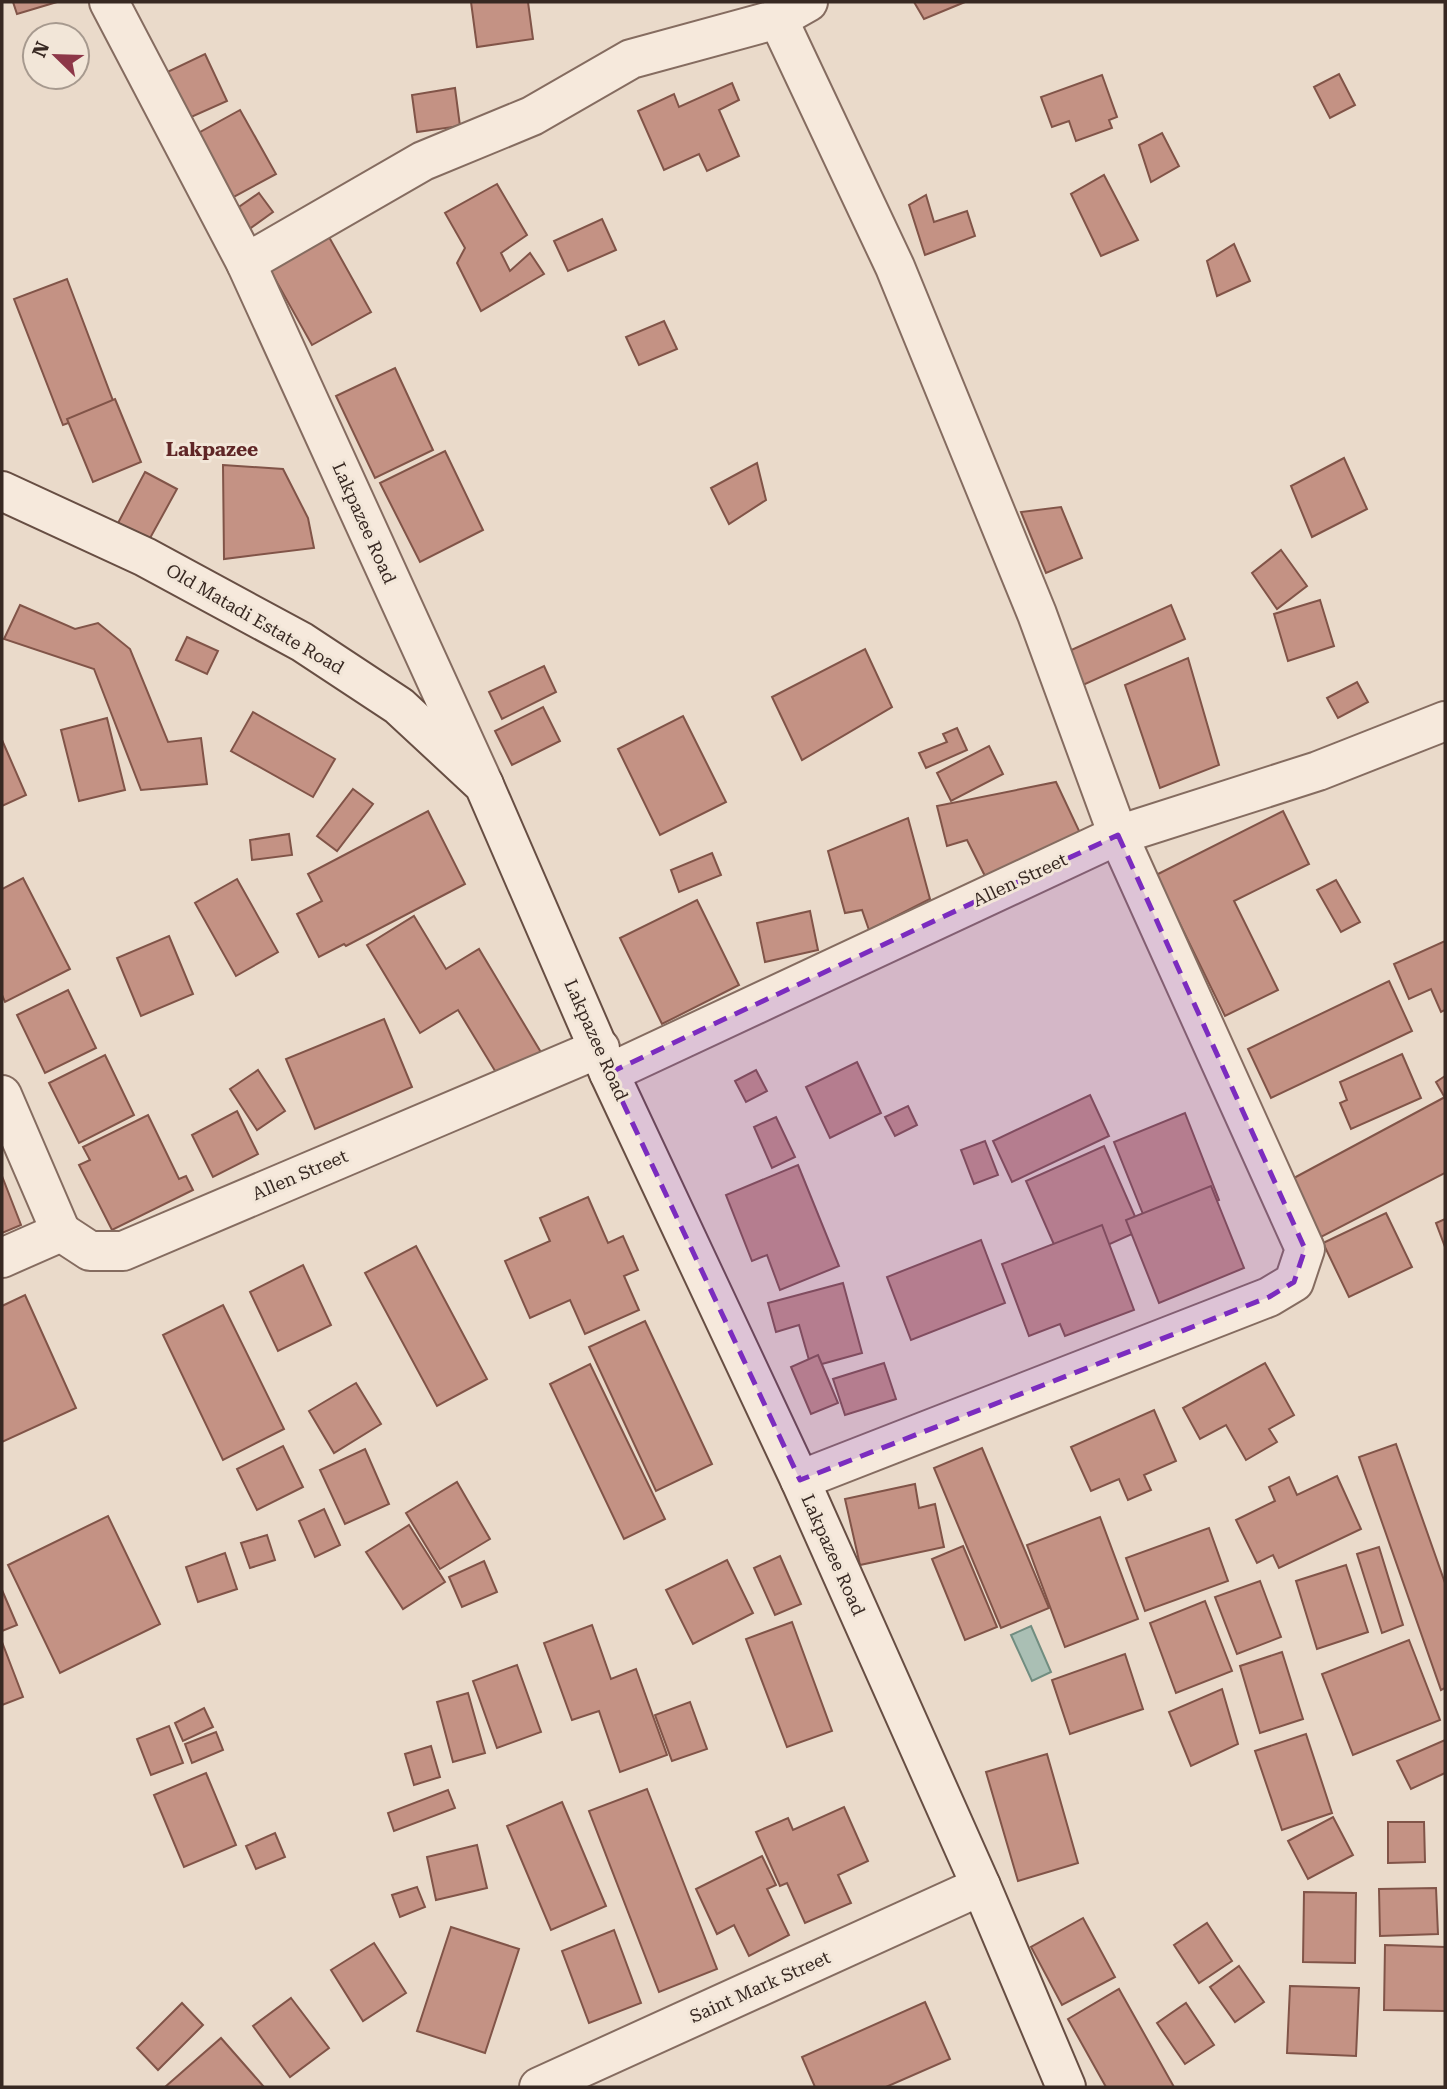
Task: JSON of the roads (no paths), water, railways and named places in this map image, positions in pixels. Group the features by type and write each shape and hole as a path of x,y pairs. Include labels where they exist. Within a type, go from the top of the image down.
{"street":[{"name":"Lakpazee Road","path":"109,2 246,263 484,785 604,1061 800,1480 981,1886 1066,2087"},
{"path":"246,263 423,161 532,116 631,59 793,11 981,473 1065,687 1118,835 1305,1249 1294,1282 1269,1297 800,1480"},
{"name":"Old Matadi Estate Road","path":"2,491 145,557 302,642 399,706 484,785"},
{"name":"Allen Street","path":"61,1232 89,1251 123,1251 604,1061 1118,835 1318,771 1445,721"},
{"path":"2,1095 61,1232 2,1258"},
{"name":"Saint Mark Street","path":"539,2087 981,1886"}],"district":[{"name":"Lakpazee","path":"212,449"}]}
